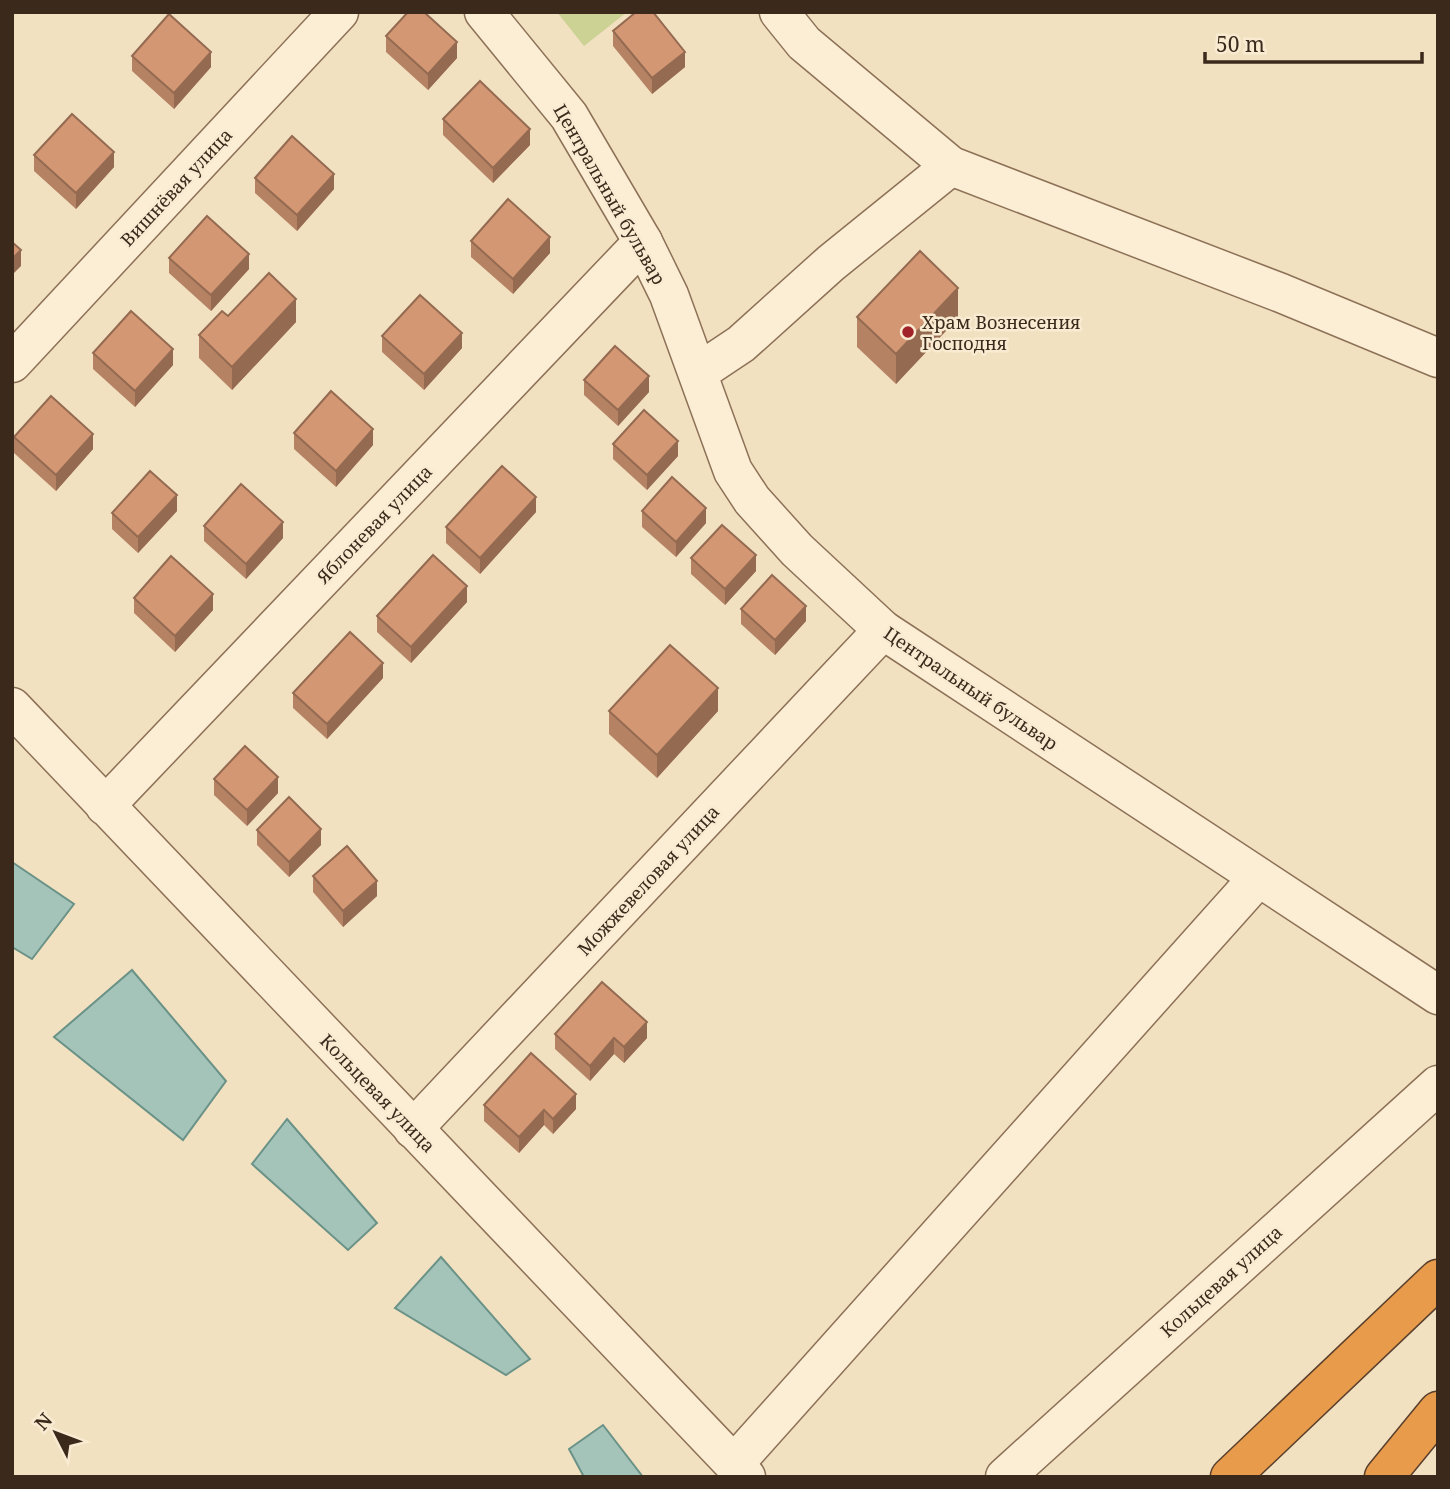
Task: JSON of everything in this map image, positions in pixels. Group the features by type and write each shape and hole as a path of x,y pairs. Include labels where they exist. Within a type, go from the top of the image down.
{"highway":[{"path":"1230,1477 1438,1279"},
{"path":"1384,1477 1438,1411"}],"street":[{"name":"Вишнёвая улица","path":"12,363 339,12"},
{"name":"Центральный бульвар","path":"484,12 569,116 643,242 669,295 733,471 752,500 797,550 883,630 1438,995"},
{"path":"779,12 804,43 951,166 1281,293 1438,358"},
{"path":"699,372 741,344 831,263 951,166"},
{"name":"Яблоневая улица","path":"105,806 643,242"},
{"name":"Можжевеловая улица","path":"413,1129 883,630"},
{"name":"Кольцевая улица","path":"12,708 740,1470"},
{"path":"740,1470 1258,878"},
{"name":"Кольцевая улица","path":"1005,1477 1438,1085"}],"green space":[{"path":"557,12 627,12 584,46"}],"water":[{"path":"12,862 74,904 32,959 12,947"},
{"path":"132,970 226,1081 183,1140 54,1037"},
{"path":"287,1119 377,1223 348,1250 252,1164"},
{"path":"441,1257 530,1359 506,1375 395,1308"},
{"path":"603,1425 643,1477 584,1477 569,1449"}],"building":[{"path":"408,12 424,12 457,42 428,74 386,36"},
{"path":"636,12 653,12 685,52 652,78 613,31"},
{"path":"169,14 211,52 174,93 132,56"},
{"path":"480,81 530,129 493,168 443,119"},
{"path":"72,114 114,152 76,193 34,155"},
{"path":"292,136 334,174 297,215 255,178"},
{"path":"508,199 550,237 513,279 471,241"},
{"path":"207,216 249,254 211,295 169,258"},
{"path":"12,242 21,250 12,259"},
{"path":"920,251 958,288 896,354 857,317"},
{"path":"269,273 296,299 232,367 199,335 222,311 228,316"},
{"path":"420,295 462,333 424,374 382,336"},
{"path":"131,311 173,349 135,391 93,353"},
{"path":"615,346 649,376 618,410 584,380"},
{"path":"331,391 373,429 336,471 294,433"},
{"path":"51,396 93,434 56,475 14,437"},
{"path":"644,410 678,441 647,475 613,444"},
{"path":"502,466 536,497 480,558 446,527"},
{"path":"150,471 177,495 138,537 112,513"},
{"path":"672,477 706,508 676,542 642,511"},
{"path":"241,484 283,522 246,564 204,526"},
{"path":"722,525 756,555 725,589 691,558"},
{"path":"433,555 467,586 411,647 377,616"},
{"path":"171,556 213,594 175,636 134,598"},
{"path":"772,575 806,606 775,640 741,609"},
{"path":"350,632 383,663 327,724 293,693"},
{"path":"670,645 718,688 657,755 609,711"},
{"path":"245,746 278,777 247,810 214,779"},
{"path":"289,797 321,829 289,862 257,830"},
{"path":"347,846 377,881 343,911 313,876"},
{"path":"602,982 647,1022 624,1047 614,1038 590,1066 555,1034"},
{"path":"531,1053 576,1094 553,1119 544,1110 519,1137 484,1105"}],"place":[{"name":"Храм Вознесения Господня","path":"908,332"}]}
